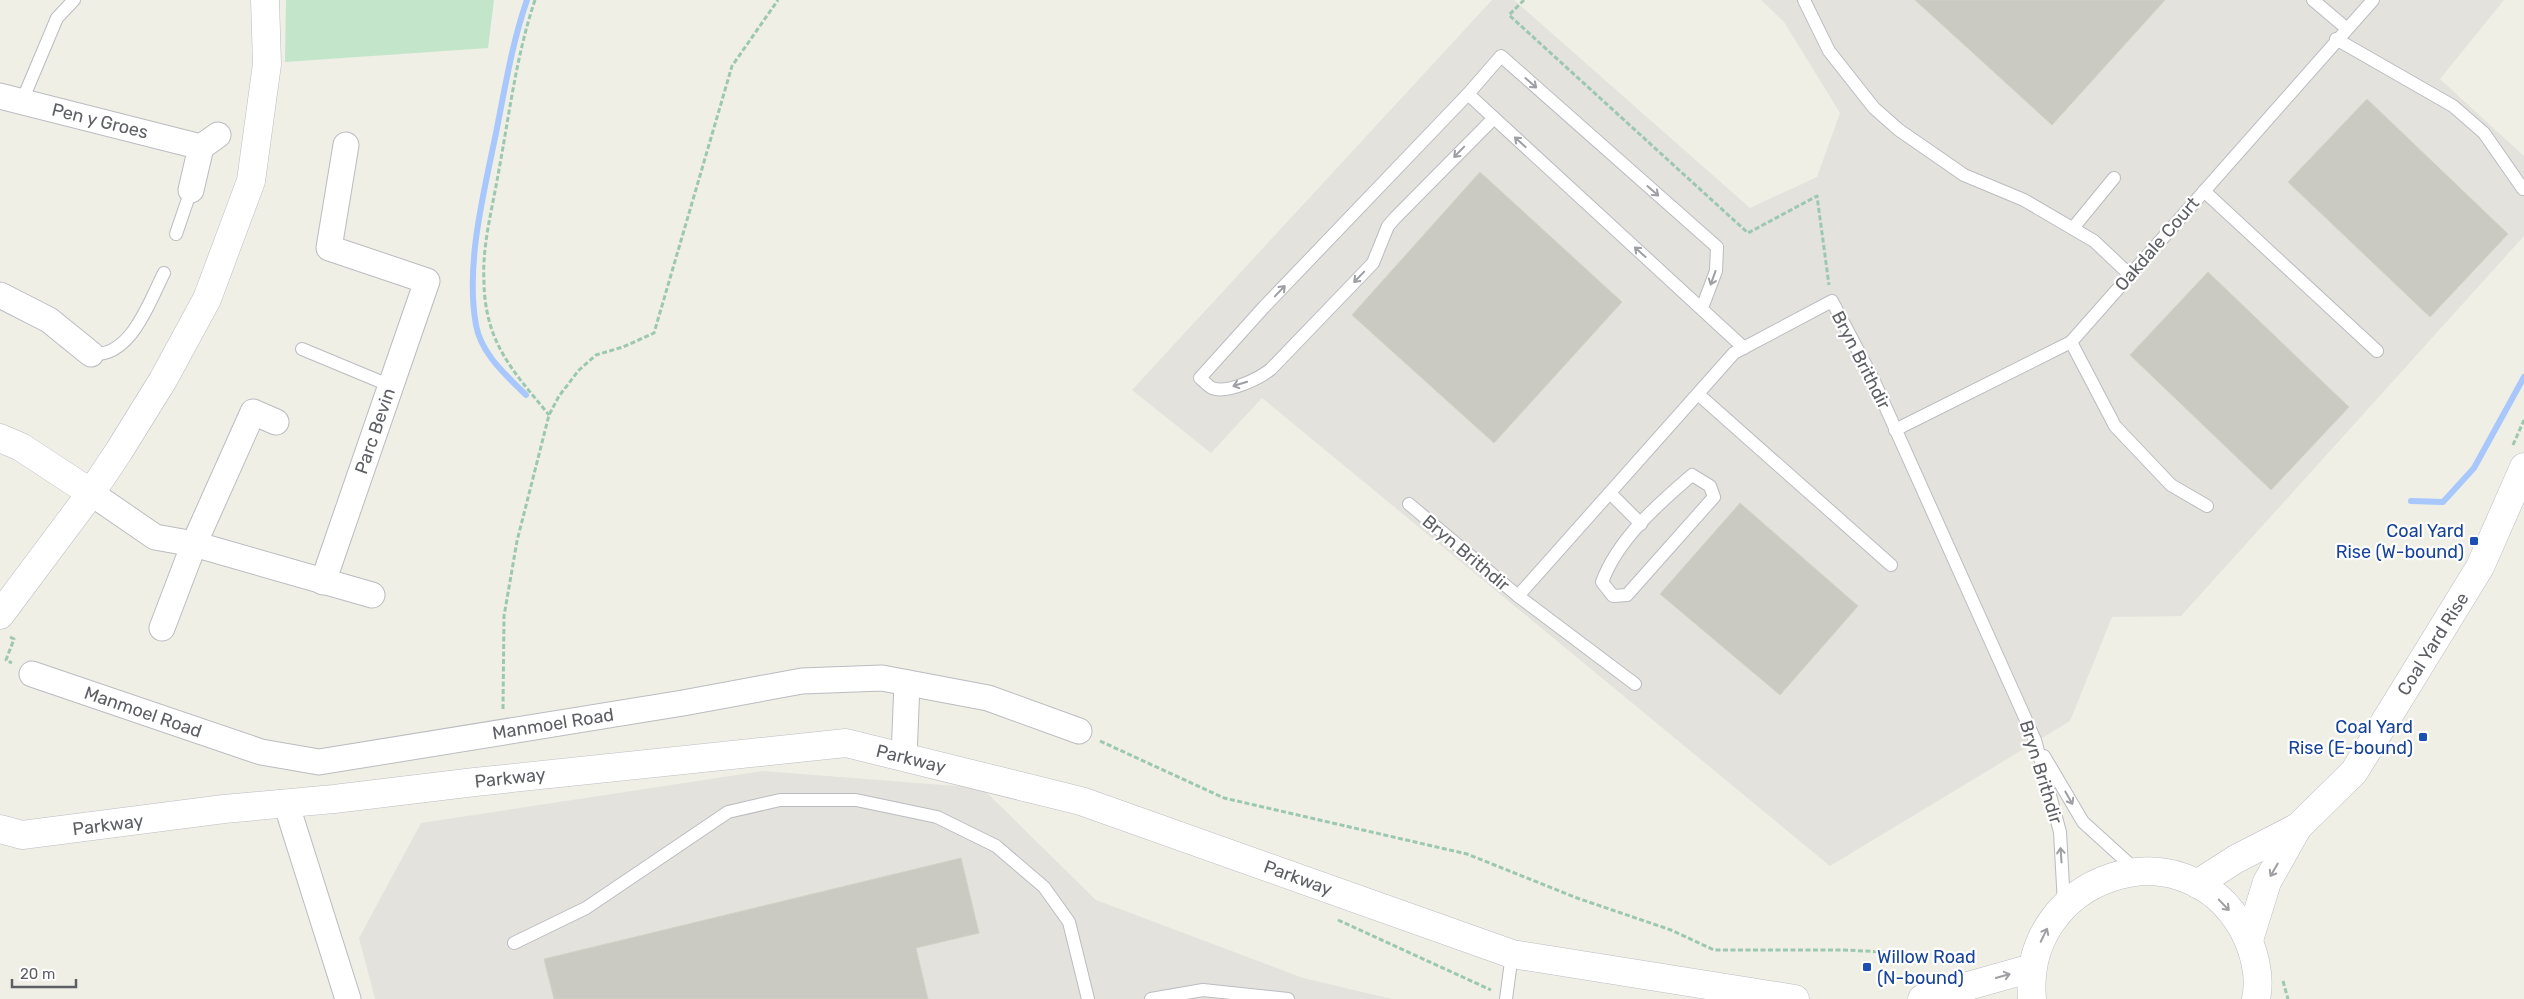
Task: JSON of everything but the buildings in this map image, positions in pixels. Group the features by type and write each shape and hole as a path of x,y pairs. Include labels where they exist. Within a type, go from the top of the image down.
{"main road":[{"path":"4,625 91,494 163,380 207,299 251,182 267,64 265,0"},
{"path":"0,438 21,447 91,494"},
{"name":"Coal Yard Rise","path":"2249,940 2267,882 2298,827 2354,772 2480,567 2518,457"},
{"name":"Parkway","path":"0,829 22,836 286,803 846,743 1081,801 1512,954 1707,992 1795,999"},
{"name":"Coal Yard Rise","path":"2197,884 2236,859 2298,827"},
{"path":"2032,999 2032,968 2043,934 2064,904 2086,888 2110,876 2137,871 2167,873 2197,884 2218,898 2236,917 2249,940 2256,966 2256,999"},
{"path":"1922,999 2032,968"}],"street":[{"name":"Pen y Groes","path":"11,99 209,141 190,190"},
{"name":"Parc Bevin","path":"323,582 427,281 329,248 346,146"},
{"path":"0,295 50,320 91,354"},
{"path":"162,628 194,544 253,412 276,422"},
{"path":"91,494 155,537 194,544 372,595"},
{"name":"Manmoel Road","path":"32,674 261,752 319,762 802,681 882,678 988,698 1079,731"},
{"path":"904,757 907,683"},
{"path":"286,803 348,999"}],"lane":[{"path":"11,99 57,18 74,0"},
{"path":"1804,0 1829,51 1874,108 1964,175 2024,200 2094,241 2130,275"},
{"path":"2313,0 2346,28"},
{"name":"Oakdale Court","path":"1895,430 2072,342 2346,28 2373,0"},
{"path":"2336,40 2394,75 2453,106 2484,133 2523,189"},
{"path":"1494,118 1391,222 1373,263 1271,369 1258,379 1220,390 1208,385 1200,378 1264,307 1468,94 1501,56 1717,247 1716,271 1702,308"},
{"path":"1468,94 1744,348"},
{"path":"2073,228 2114,178"},
{"path":"176,234 190,190"},
{"path":"2204,191 2376,351"},
{"path":"91,354 104,355 119,347 136,328 164,273"},
{"name":"Bryn Brithdir","path":"1408,504 1518,596 1734,353 1832,301 1873,379 2036,740 2060,832 2064,904"},
{"path":"2072,342 2115,426 2171,485 2207,506"},
{"path":"302,349 391,386"},
{"path":"1698,394 1891,565"},
{"path":"1692,474 1710,486 1714,497 1677,539 1627,595 1613,596 1602,582 1608,566 1641,524 1692,474"},
{"path":"1610,493 1641,524"},
{"path":"1518,596 1636,684"},
{"path":"2036,740 2083,822 2137,871"},
{"path":"514,943 586,908 728,812 780,800 856,800 937,817 996,846 1044,887 1069,922 1088,999"},
{"path":"1506,999 1512,954"},
{"path":"1151,999 1203,990 1288,999"}],"path":[{"path":"535,0 529,17 510,112 485,252 484,280 486,307 493,333 503,354 516,376 549,415"},
{"path":"503,732 504,616 517,541 549,415 559,396 574,377 596,355 623,348 654,333 732,66 778,0"},
{"path":"1524,0 1509,15 1748,233 1817,196 1832,301"},
{"path":"2518,457 2524,420"},
{"path":"4,625 14,639 6,660"},
{"path":"1079,731 1126,755 1224,798 1467,854 1578,898 1670,930 1714,950 1844,950 1940,954 1969,963"}],"shaded area":[{"path":"1492,0 1514,0 1750,208 1817,177 1840,113 1784,22 1761,0 2504,0 2440,79 2524,156 2524,236 2181,616 2112,617 2070,721 1830,866 1262,398 1211,453 1132,390"},
{"path":"763,771 982,788 1096,900 1303,978 1392,999 375,999 359,938 421,823"}],"green space":[{"path":"286,0 494,0 488,48 285,62"}],"waterway":[{"path":"526,395 503,372 483,346 476,325 473,302 473,278 474,253 481,204 509,66 527,0"},
{"path":"2411,501 2443,502 2474,468 2524,377"}],"place":[{"name":"Coal Yard Rise (W-bound)","path":"2474,541"},
{"name":"Coal Yard Rise (E-bound)","path":"2423,737"},
{"name":"Willow Road (N-bound)","path":"1867,967"}]}
